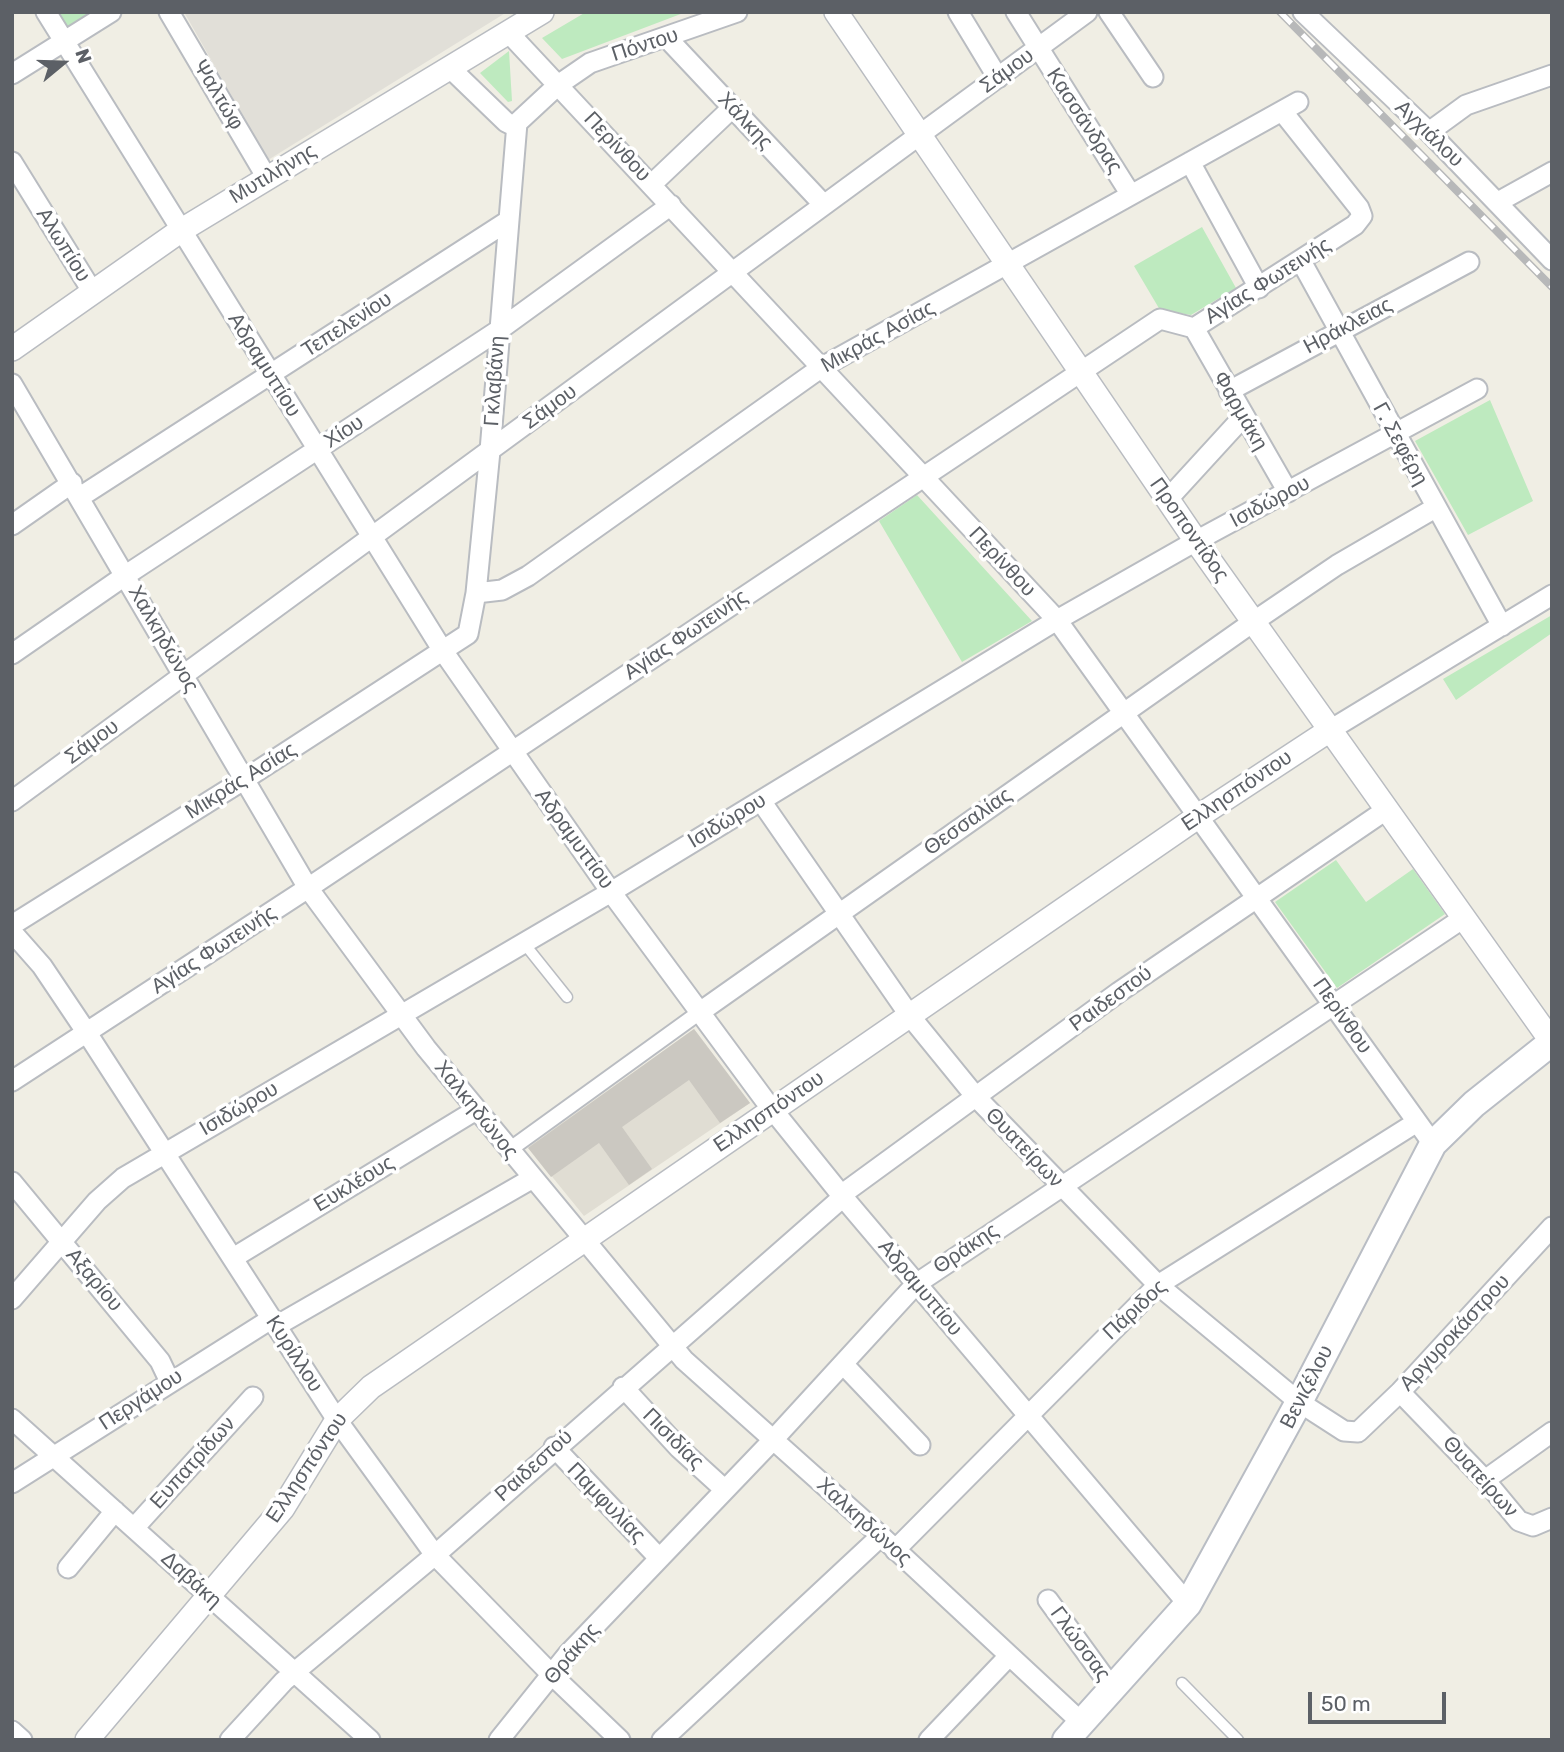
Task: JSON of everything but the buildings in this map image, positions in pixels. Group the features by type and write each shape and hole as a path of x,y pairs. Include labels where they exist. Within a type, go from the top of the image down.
{"main road":[{"name":"Βενιζέλου","path":"1074,1731 1188,1604 1299,1402 1433,1144 1474,1104 1552,1042"}],"street":[{"name":"Αδραμυττίου","path":"46,12 180,232 443,651 611,892 772,1110 1188,1604"},
{"path":"12,74 111,12"},
{"name":"Ψαλτώφ","path":"169,12 267,178"},
{"name":"Μυτιλήνης","path":"12,349 180,232 542,12"},
{"name":"Πόντου","path":"558,85 590,63 737,12"},
{"name":"Προποντίδος","path":"836,12 1167,500 1462,919 1552,1042"},
{"path":"957,12 998,78"},
{"name":"Κασσάνδρας","path":"1016,12 1132,195"},
{"name":"Σάμου","path":"12,801 1087,12"},
{"path":"1109,12 1153,77"},
{"name":"Αγχιάλου","path":"1303,12 1429,132 1552,260"},
{"name":"Περίνθου","path":"508,33 1057,620 1433,1144"},
{"name":"Χάλκης","path":"667,38 824,205"},
{"path":"450,68 506,122 516,127 519,120 558,85"},
{"path":"1429,132 1466,105 1552,75"},
{"name":"Μικράς Ασίας","path":"476,593 502,590 528,576 821,368 1290,107 1362,216"},
{"path":"652,184 732,108"},
{"name":"Γκλαβάνη","path":"468,634 476,593 490,451 516,127"},
{"name":"Αλωπίου","path":"12,162 92,292"},
{"path":"1190,162 1259,288"},
{"path":"1498,202 1552,172"},
{"name":"Χίου","path":"12,654 126,575 499,330 671,205"},
{"name":"Αγίας Φωτεινής","path":"12,1081 308,888 1160,319 1194,328 1355,225 1362,216"},
{"name":"Τεπελενίου","path":"12,525 76,490 270,374 508,221"},
{"name":"Γ. Σεφέρη","path":"1301,261 1502,626"},
{"name":"Ηράκλειας","path":"1228,391 1469,262"},
{"name":"Φαρμάκη","path":"1194,328 1288,492"},
{"name":"Χαλκηδώνος","path":"12,384 185,674 308,888 400,1015 671,1345 1009,1656 1074,1731"},
{"name":"Ισιδώρου","path":"12,1299 109,1189 165,1152 611,892 1057,620 1196,541 1477,389"},
{"path":"1167,500 1243,417"},
{"name":"Θεσσαλίας","path":"509,1150 1124,711 1337,565 1435,508"},
{"name":"Ελλησπόντου","path":"87,1740 211,1597 294,1494 337,1420 371,1387 1199,816 1330,730 1552,595"},
{"name":"Μικράς Ασίας","path":"12,925 245,779 468,634"},
{"name":"Θυατείρων","path":"761,801 910,1016 976,1097 1158,1285 1299,1402 1344,1431 1353,1433"},
{"name":"Ραιδεστού","path":"230,1740 295,1672 435,1555 554,1447 842,1196 1119,992 1259,900 1386,810"},
{"name":"Θράκης","path":"499,1740 568,1654 844,1364 916,1284 1462,919"},
{"name":"Κυρίλλου","path":"15,941 42,966 337,1420 435,1555 553,1676 621,1740"},
{"name":"Ευκλέους","path":"233,1258 476,1110"},
{"name":"Πάριδος","path":"662,1740 888,1543 1027,1416 1158,1285 1417,1122"},
{"name":"Περγάμου","path":"12,1483 170,1382 533,1178"},
{"name":"Αξαρίου","path":"12,1182 160,1361 170,1382"},
{"name":"Αργυροκάστρου","path":"1353,1433 1363,1428 1400,1392 1552,1227"},
{"path":"844,1364 920,1444"},
{"name":"Πισιδίας","path":"623,1387 679,1448 724,1489"},
{"name":"Θυατείρων","path":"1400,1392 1485,1480 1519,1521 1533,1527 1552,1518"},
{"name":"Ευπατρίδων","path":"134,1528 253,1397"},
{"name":"Δαβάκη","path":"12,1419 370,1740"},
{"path":"1485,1480 1552,1432"},
{"name":"Παμφυλίας","path":"554,1447 659,1558"},
{"path":"68,1568 115,1511"},
{"name":"Γλώσσας","path":"1048,1600 1112,1688"},
{"path":"929,1740 1009,1656"},
{"path":"12,1731 22,1740"}],"lane":[{"path":"523,942 567,997"},
{"path":"1182,1683 1238,1740"}],"shaded area":[{"path":"184,12 507,12 268,160"},
{"path":"694,1029 750,1103 584,1216 528,1147"}],"green space":[{"path":"58,12 96,12 68,29"},
{"path":"586,12 686,12 562,59 542,38"},
{"path":"509,51 512,101 508,102 480,73"},
{"path":"1202,227 1236,288 1191,315 1160,310 1134,266"},
{"path":"1490,400 1533,501 1468,535 1415,441"},
{"path":"917,495 1032,621 962,662 879,521"},
{"path":"1552,615 1552,633 1456,700 1443,679"},
{"path":"1336,860 1366,902 1413,869 1445,914 1337,988 1275,902"}],"railway":[{"path":"1280,12 1552,287"}]}
